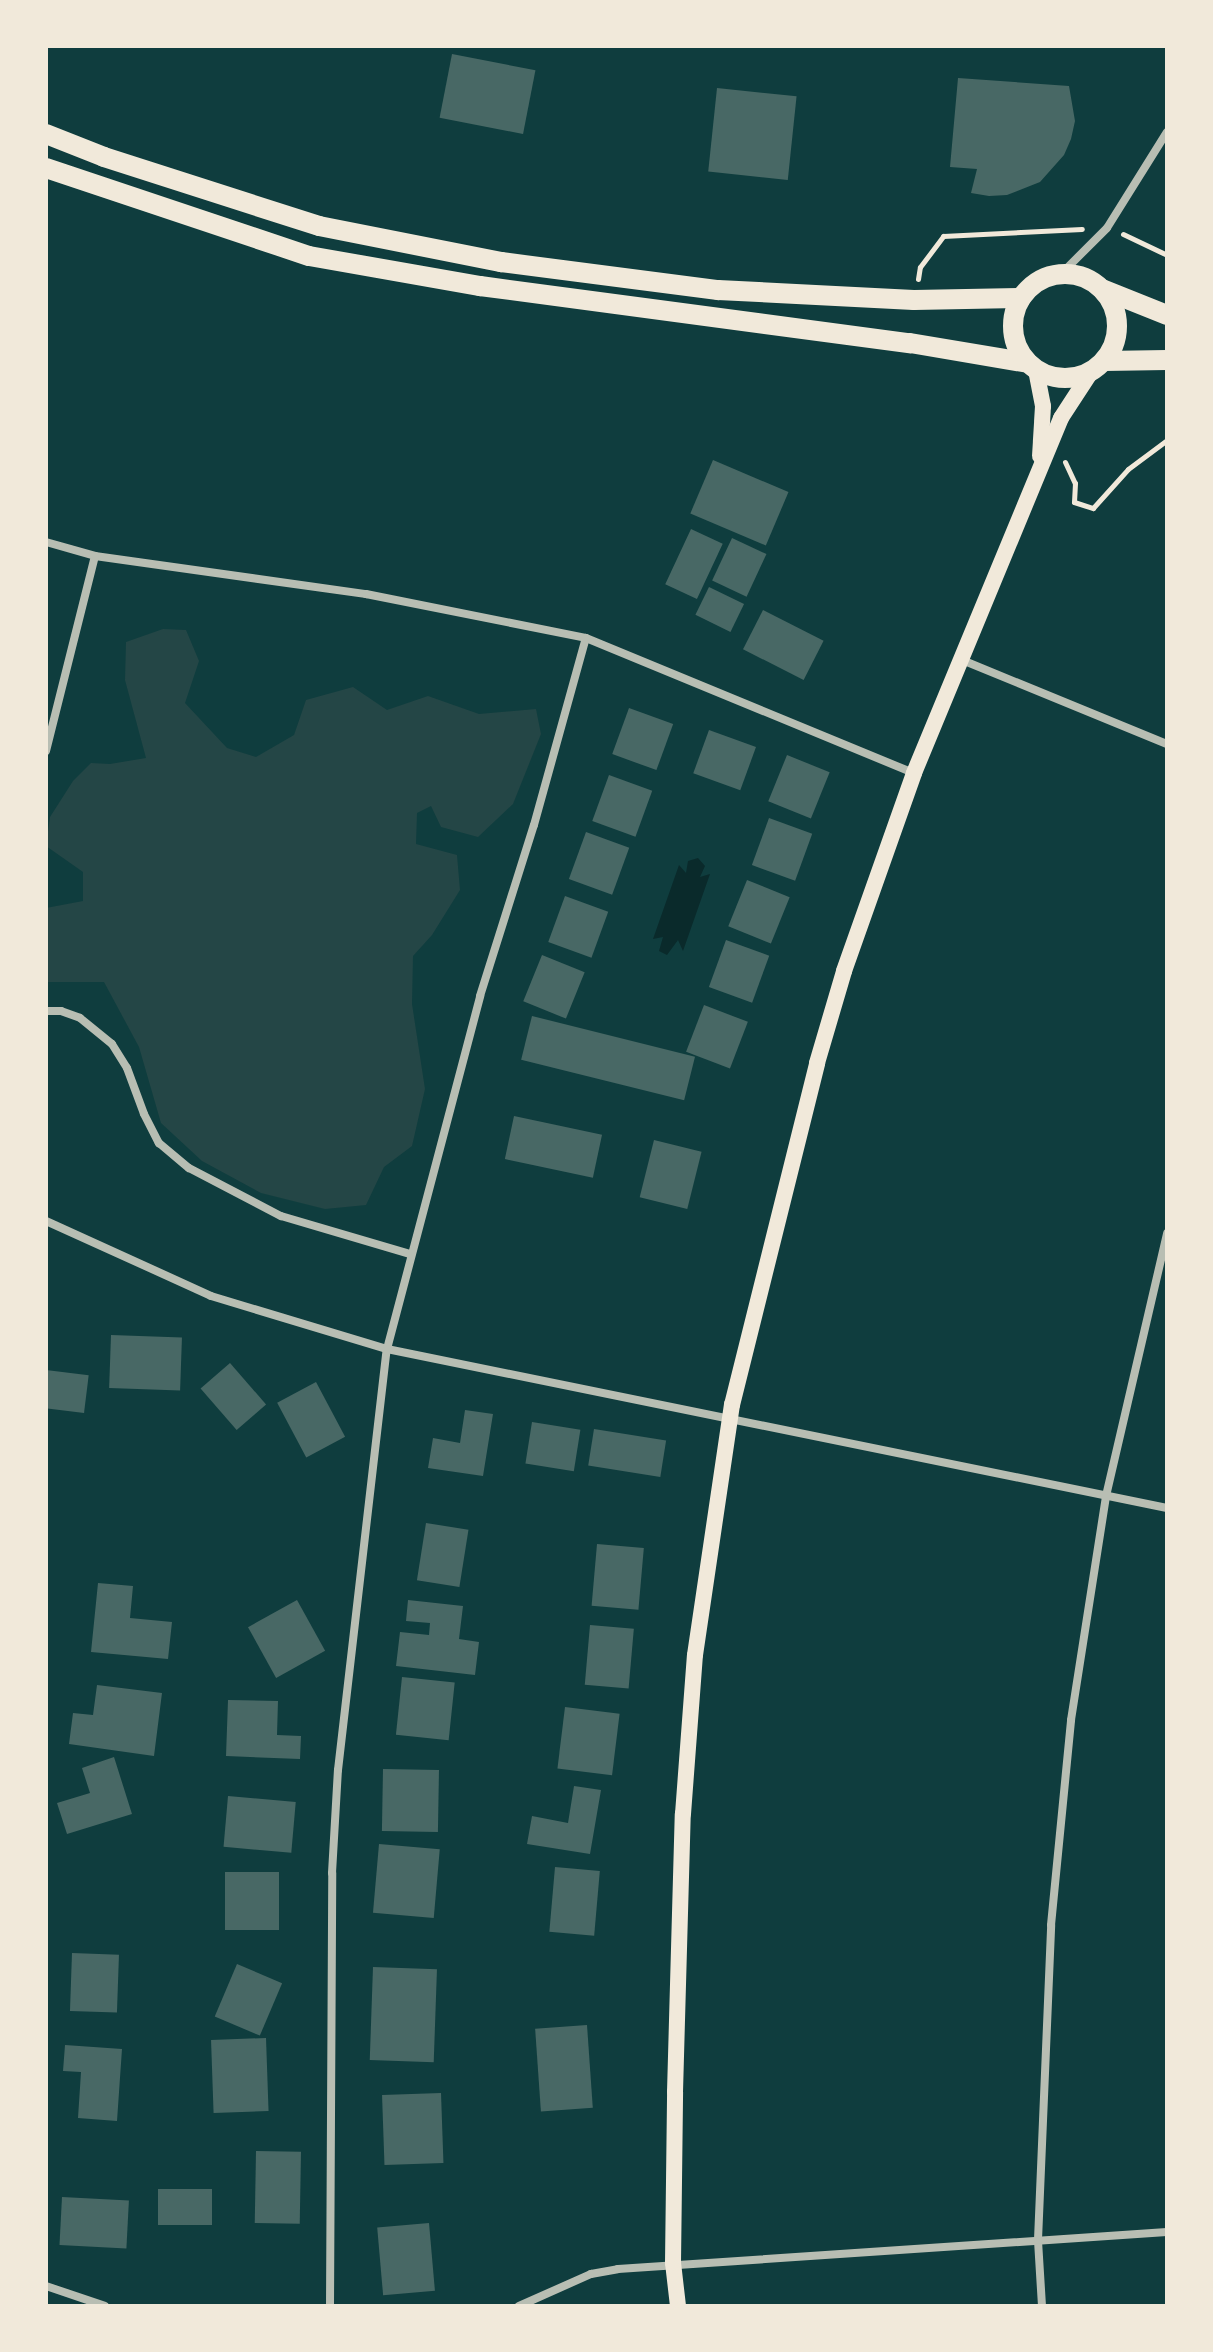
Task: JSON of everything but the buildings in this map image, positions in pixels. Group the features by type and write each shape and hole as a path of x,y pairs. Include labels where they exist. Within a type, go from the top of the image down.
{"main road":[{"path":"46,134 104,157 319,226 501,262 718,290 914,300 1021,298"},
{"path":"46,168 309,256 480,286 910,343 1032,367 1063,378 1098,366 1167,360"},
{"path":"1034,486 1043,438 1043,406 1032,367 1018,349 1013,332 1014,315 1021,298 1044,278 1075,275 1167,315"},
{"path":"678,2306 673,2263 683,1814 695,1655 729,1417 830,1017 914,773 1048,451 1073,394 1098,366 1117,333 1112,302 1102,289"}],"street":[{"path":"1060,275 1107,228 1167,132"},
{"path":"46,542 95,556 366,594 586,638 914,773"},
{"path":"46,751 95,556"},
{"path":"330,2306 332,1873 338,1770 387,1349 480,996 534,825 586,638"},
{"path":"962,660 1167,744"},
{"path":"46,1011 61,1011 80,1018 112,1044 127,1068 144,1114 159,1143 189,1168 281,1216 410,1254"},
{"path":"46,1221 211,1296 387,1349 1167,1508"},
{"path":"1042,2306 1038,2240 1051,1925 1071,1720 1106,1496 1167,1233"},
{"path":"519,2306 591,2274 673,2263 1167,2232"},
{"path":"46,2286 105,2306"}],"path":[{"path":"914,300 920,267 943,236 1107,228 1149,244 1167,255"},
{"path":"1048,451 1062,457 1075,483 1074,502 1093,508 1128,469 1167,440"}],"shaded area":[{"path":"163,629 186,630 199,661 185,703 227,748 256,757 294,735 306,700 353,687 387,710 428,696 479,714 536,709 541,734 513,804 478,837 441,827 431,806 417,813 416,844 457,855 460,890 432,935 413,956 412,1004 425,1089 412,1146 384,1167 366,1205 325,1209 261,1193 202,1161 161,1123 139,1047 104,982 46,982 46,908 83,901 83,872 46,846 50,817 73,781 91,763 110,764 146,758 125,680 126,642"},
{"path":"698,858 705,866 700,877 710,874 683,951 678,940 667,955 659,951 663,937 653,939 679,865 686,873 688,861"}]}
